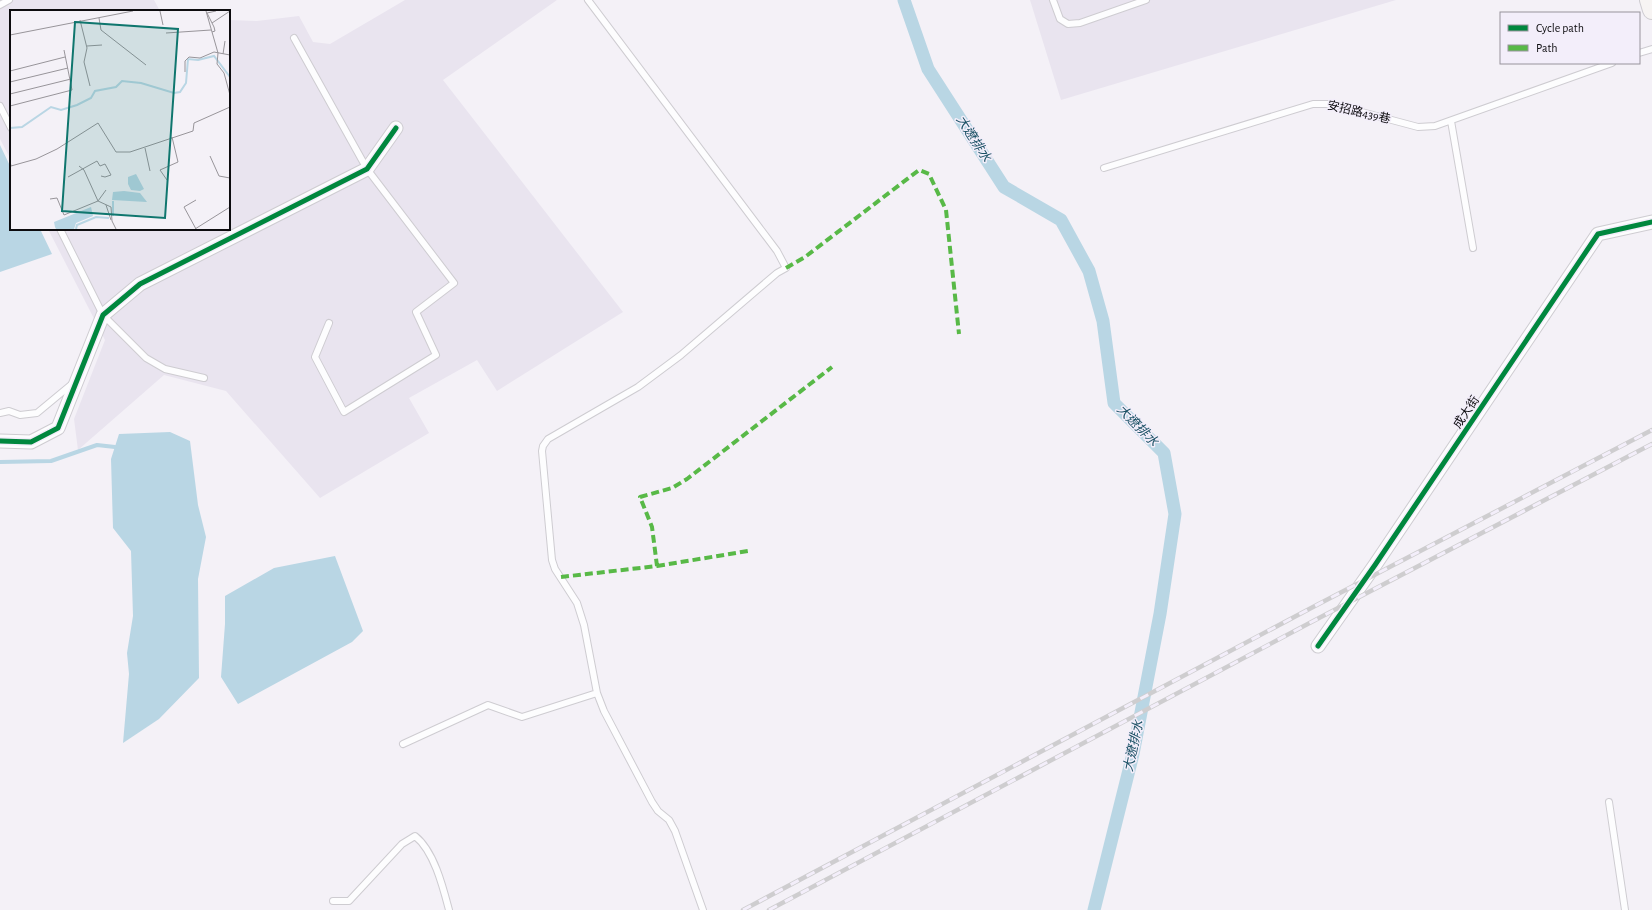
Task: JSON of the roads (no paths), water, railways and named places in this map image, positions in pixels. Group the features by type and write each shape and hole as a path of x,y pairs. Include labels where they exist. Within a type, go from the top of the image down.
{"main road":[{"path":"1649,0 1652,10"}],"street":[{"path":"0,442 30,442 58,428 103,315 140,284 367,169 396,128"},
{"name":"成大街","path":"1318,646 1375,565 1598,234 1652,222"}],"lane":[{"path":"0,5 9,0"},
{"path":"588,0 777,251 786,268 777,273 681,355 644,382 548,439 543,446 542,451 552,560 555,569 577,603 584,625 597,693 604,711 652,802 658,811 669,820 675,831 703,910"},
{"path":"1053,0 1060,19 1068,24 1080,23 1146,0"},
{"path":"294,38 367,169 454,283 416,312 436,355 344,412 315,357 329,323"},
{"path":"1640,53 1652,49"},
{"name":"安招路439巷","path":"1104,168 1312,104 1327,104 1343,107 1418,127 1435,126 1609,64"},
{"path":"0,106 10,126"},
{"path":"1452,121 1473,248"},
{"path":"60,230 103,315 146,358 165,369 204,378"},
{"path":"0,413 9,411 20,415 37,413 78,379"},
{"path":"403,744 488,705 522,717 597,693"},
{"path":"1609,802 1625,910"},
{"path":"333,901 349,901 402,844 415,836 421,841 440,878 448,910"}],"water":[{"path":"0,145 10,166 10,230 40,230 52,254 0,272"},
{"path":"170,432 190,441 198,505 206,537 198,579 199,678 159,719 123,743 129,674 127,653 133,616 131,551 113,528 111,459 119,434"},
{"path":"335,556 363,631 352,642 238,704 221,677 225,624 225,596 274,568"}],"waterway":[{"name":"大遼排水","path":"904,0 928,69 1004,187 1061,220 1089,271 1103,321 1114,403 1164,453 1175,514 1160,614 1133,754 1094,910"},
{"path":"0,462 51,461 97,445 115,447"}],"railway":[{"path":"743,910 1313,607 1652,430"},
{"path":"769,910 1319,618 1652,444"}]}
